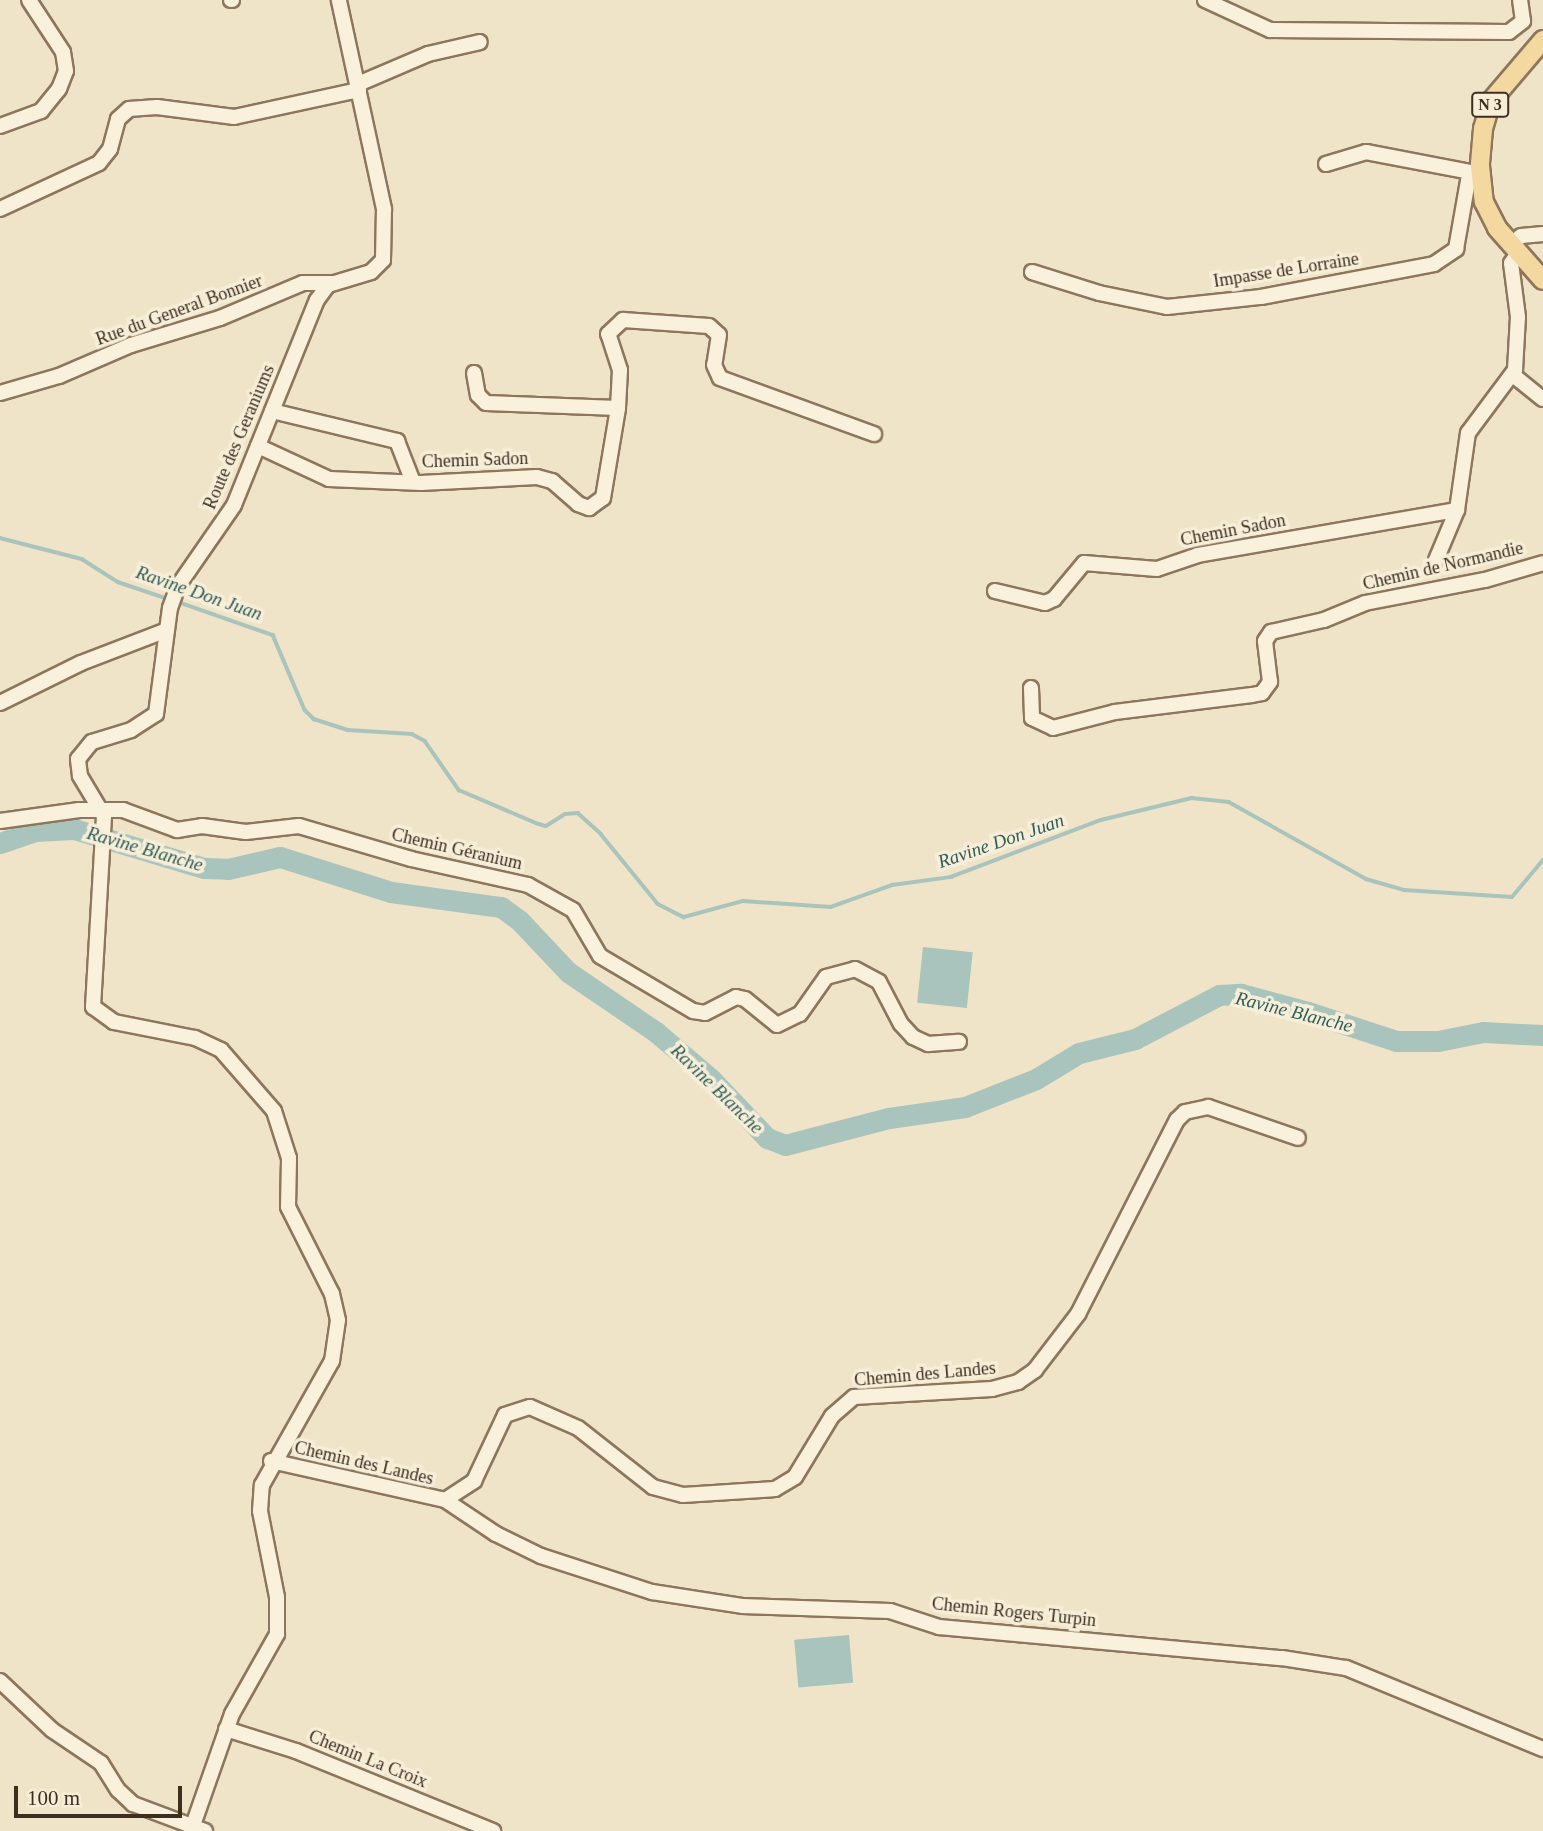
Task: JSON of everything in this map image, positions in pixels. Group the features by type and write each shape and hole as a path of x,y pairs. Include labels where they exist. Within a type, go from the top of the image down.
{"main road":[{"name":"N 3","path":"1543,40 1491,101 1475,169 1484,202 1514,249 1543,280"}],"street":[{"path":"0,126 41,111 59,89 66,71 62,52 29,0"},
{"path":"332,283 376,269 385,254 386,223 340,0"},
{"path":"1205,0 1270,30 1509,32 1523,21 1521,0"},
{"path":"0,209 99,163 110,149 118,119 130,109 157,107 233,117 359,87 428,54 480,43"},
{"path":"1326,164 1366,152 1475,169"},
{"name":"Impasse de Lorraine","path":"1032,272 1099,293 1167,307 1261,297 1434,264 1456,249 1475,169"},
{"path":"1436,560 1457,510 1468,433 1513,375 1518,317 1511,263 1514,249 1521,236 1543,234"},
{"name":"Rue du General Bonnier","path":"0,393 59,376 131,345 220,318 303,283 332,283"},
{"name":"Route des Geraniums","path":"103,811 80,776 79,754 92,742 143,725 156,714 162,698 170,608 178,586 220,531 258,446 317,300 332,283"},
{"name":"Chemin Sadon","path":"258,446 328,479 413,482 537,477 552,481 578,505 589,508 603,499 618,408 620,370 608,334 612,326 623,320 709,326 719,335 714,365 720,379 874,434"},
{"path":"474,373 478,395 486,403 618,408"},
{"path":"1513,375 1543,399"},
{"name":"Chemin Sadon","path":"272,411 397,440 413,482"},
{"name":"Chemin Sadon","path":"995,591 1045,603 1055,599 1084,563 1157,569 1198,555 1457,510"},
{"name":"Chemin de Normandie","path":"1031,688 1032,718 1053,728 1105,713 1262,693 1270,682 1265,641 1271,632 1324,620 1365,603 1448,588 1543,563"},
{"path":"0,703 81,663 167,630"},
{"name":"Chemin Géranium","path":"0,821 123,810 177,830 202,826 246,832 299,826 411,859 528,885 573,910 600,957 693,1011 705,1013 736,997 745,999 776,1025 800,1014 826,977 855,969 879,982 901,1024 913,1037 928,1044 959,1042"},
{"path":"0,1681 52,1730 101,1763 125,1798 153,1814 196,1830 226,1729 277,1634 277,1597 260,1511 262,1485 271,1461 332,1361 338,1335 335,1306 288,1207 289,1158 274,1111 220,1051 195,1038 114,1022 93,1007 103,811"},
{"name":"Chemin des Landes","path":"271,1461 445,1500 474,1481 505,1415 530,1406 578,1428 636,1477 667,1492 761,1492 781,1486 795,1477 838,1408 854,1397 992,1389 1018,1382 1035,1370 1078,1314 1177,1121 1185,1112 1208,1107 1298,1138"},
{"name":"Chemin Rogers Turpin","path":"445,1500 541,1556 652,1592 742,1606 890,1611 939,1627 1333,1666 1391,1685 1543,1749"},
{"name":"Chemin La Croix","path":"226,1729 321,1761 494,1831"}],"water":[{"path":"923,947 973,952 967,1008 917,1003"},
{"path":"849,1635 853,1683 798,1688 794,1640"}],"waterway":[{"name":"Ravine Don Juan","path":"0,538 82,559 118,582 171,600"},
{"name":"Ravine Don Juan","path":"178,602 273,635 305,710 314,719 348,730 412,734 425,741 459,790 536,823 546,826 565,814 578,813 601,834 658,904 684,917 743,901 831,907 892,885 951,877 1101,820 1192,798 1229,802 1366,879 1404,890 1512,897 1543,860"},
{"name":"Ravine Blanche","path":"0,843 35,831 74,829 204,868 228,869 280,857 391,892 501,907 519,920 568,972 656,1032 711,1079 767,1138 785,1145 889,1118 965,1107 1036,1079 1079,1053 1135,1039 1219,995 1241,994 1308,1012 1396,1041 1438,1041 1483,1032 1543,1035"}]}
